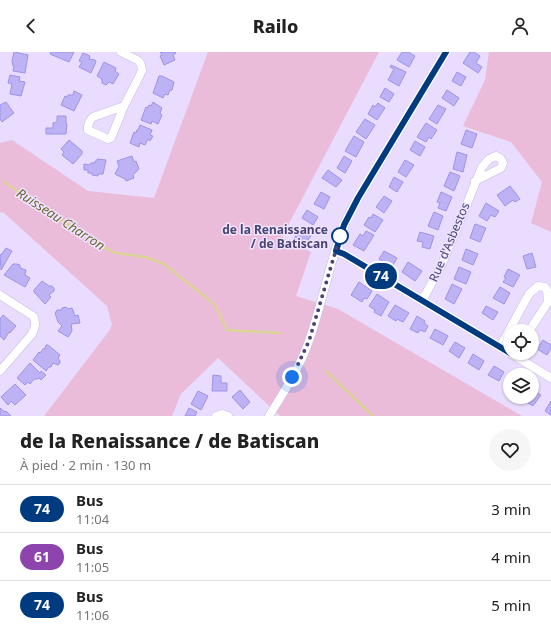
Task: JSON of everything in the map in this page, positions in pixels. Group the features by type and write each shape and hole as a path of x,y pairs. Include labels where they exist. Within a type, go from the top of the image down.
{"street":[{"path":"121,52 138,60 142,67 140,75 124,106 111,138 105,138 88,130 93,117 124,106"},
{"path":"269,416 295,372 306,348 344,225 358,198 446,52"},
{"name":"Rue d'Asbestos","path":"422,301 442,264 475,181"},
{"path":"336,251 344,254 503,348"},
{"path":"512,324 528,294 538,286 544,287 548,290 548,302 534,324"},
{"path":"0,295 33,316 36,322 32,334 0,371"},
{"path":"500,347 503,341"},
{"path":"523,360 551,378"},
{"path":"216,416 222,414 228,416"}],"shaded area":[{"path":"208,52 379,52 282,237 311,252 296,296 338,309 522,416 280,416 218,358 181,394 172,416 44,416 112,325 107,306 4,213 0,212 0,143 12,140 88,191 154,198"},
{"path":"489,52 551,52 551,232 531,223 542,182 511,142 463,126 485,80"}],"building":[{"path":"14,52 28,55 25,73 13,71 14,66 12,61"},
{"path":"51,52 74,52 69,62 50,54"},
{"path":"160,52 175,52 176,53 173,55 175,60 164,65"},
{"path":"402,52 408,52 415,56 409,67 397,60"},
{"path":"470,52 474,52 480,56 476,63 482,67 478,73 463,63"},
{"path":"83,53 90,56 89,59 95,60 96,62 91,73 79,67 82,62 79,61"},
{"path":"104,62 116,68 115,71 119,74 113,84 109,82 106,85 102,83 102,79 97,76"},
{"path":"391,65 406,72 399,86 388,80 394,69 390,67"},
{"path":"457,72 466,77 461,86 452,81"},
{"path":"10,75 20,77 19,81 25,82 21,96 10,94 12,84 8,83"},
{"path":"159,76 174,82 172,90 170,90 168,95 165,94 163,98 153,93"},
{"path":"385,88 394,94 389,102 380,97"},
{"path":"447,90 459,98 454,106 442,98"},
{"path":"74,91 82,95 74,111 61,105 65,96 67,97 68,95 73,95"},
{"path":"6,102 14,113 2,122 0,119 0,105"},
{"path":"153,102 162,108 160,113 162,115 158,124 152,121 151,124 141,120 146,107 147,108 149,105 151,106"},
{"path":"378,103 385,108 377,120 368,114 373,105 375,107"},
{"path":"438,105 446,109 437,124 429,119"},
{"path":"57,116 66,116 66,134 46,134 46,128 53,128 53,123 57,122"},
{"path":"365,119 375,125 366,139 356,132"},
{"path":"426,123 437,130 431,139 429,137 426,142 417,137"},
{"path":"140,125 152,130 150,135 153,136 150,141 148,139 145,145 140,143 139,147 130,143 134,132 136,133"},
{"path":"466,130 477,134 472,148 461,144"},
{"path":"354,136 364,142 356,157 345,151"},
{"path":"69,140 82,151 82,154 73,164 62,155 64,152 61,149"},
{"path":"415,141 425,147 420,156 410,150"},
{"path":"457,152 467,155 463,172 453,169"},
{"path":"132,156 139,169 133,175 134,178 126,181 115,174 119,166 117,161"},
{"path":"344,156 352,161 345,173 337,168"},
{"path":"97,159 106,160 103,174 98,174 98,176 92,175 92,173 88,173 88,170 84,170 84,164 89,165 91,163 95,163"},
{"path":"405,160 414,165 406,177 398,172"},
{"path":"328,170 342,180 336,187 322,178"},
{"path":"450,172 460,176 454,191 444,186"},
{"path":"394,177 403,182 397,192 389,187"},
{"path":"510,186 520,199 515,202 513,200 505,206 497,195"},
{"path":"321,192 330,197 324,209 314,204"},
{"path":"441,192 452,197 446,211 438,208 440,203 437,202"},
{"path":"384,196 392,201 384,213 376,207"},
{"path":"486,203 499,211 495,217 491,215 487,221 479,216"},
{"path":"307,210 318,217 313,225 302,218"},
{"path":"434,212 443,216 438,230 428,226"},
{"path":"373,214 383,220 375,232 364,225"},
{"path":"475,224 486,228 480,242 470,238"},
{"path":"301,227 312,234 304,246 294,239"},
{"path":"366,231 374,235 364,251 353,245 360,234 363,236"},
{"path":"420,232 434,236 430,249 422,247 423,242 417,241"},
{"path":"6,248 12,251 1,270 0,254 1,255"},
{"path":"466,249 478,254 473,265 462,260"},
{"path":"384,251 397,258 392,267 379,259"},
{"path":"532,253 536,267 527,269 523,256"},
{"path":"408,262 422,271 415,281 402,272"},
{"path":"13,264 20,265 20,268 26,270 25,275 30,278 25,287 4,275"},
{"path":"459,267 471,272 466,284 454,279"},
{"path":"508,269 520,275 513,287 503,282 506,278 504,277"},
{"path":"42,281 54,288 54,291 49,295 51,297 45,304 34,292"},
{"path":"359,282 372,291 367,299 364,298 362,302 351,295"},
{"path":"452,284 462,289 454,304 445,299"},
{"path":"500,287 510,293 504,304 493,298"},
{"path":"377,294 389,302 381,316 374,312 375,310 369,306"},
{"path":"395,305 409,313 403,322 397,319 396,321 388,316"},
{"path":"486,306 498,312 493,320 482,313"},
{"path":"66,307 68,309 72,308 75,316 78,315 80,323 71,324 72,331 68,337 58,331 62,326 58,322 55,313 57,310 61,310 62,308"},
{"path":"3,315 16,326 10,333 9,332 4,340 0,336 0,319"},
{"path":"417,316 425,321 424,323 428,326 425,332 420,330 418,333 410,329"},
{"path":"435,329 448,336 443,345 430,338"},
{"path":"543,340 551,345 551,348 547,355 539,350 539,346"},
{"path":"455,342 465,348 459,358 449,351"},
{"path":"46,345 60,355 58,358 60,363 58,365 53,363 46,371 33,360 39,352 40,353 44,348 45,349"},
{"path":"473,354 484,361 479,370 468,363"},
{"path":"30,363 40,373 41,371 46,375 41,380 39,378 34,379 30,384 28,382 25,385 17,378"},
{"path":"494,366 503,371 499,381 488,375"},
{"path":"213,375 221,376 221,383 227,383 227,391 212,391"},
{"path":"15,384 26,395 15,405 11,401 8,405 1,397"},
{"path":"240,390 250,402 243,409 232,397"},
{"path":"198,391 208,396 201,410 191,404"},
{"path":"551,401 551,415 545,411"},
{"path":"0,408 5,412 6,411 11,416 0,416"},
{"path":"189,408 197,412 195,416 185,416"}],"waterway":[{"name":"Ruisseau Charron","path":"4,182 99,245 116,253 145,257 164,264 215,305 227,330 280,333"},
{"name":"Ruisseau Charron","path":"326,371 373,416"}],"bus line":[{"name":"74","path":"446,52 350,212 344,225 336,251 344,254 503,349"}],"place":[{"name":"de la Renaissance / de Batiscan","path":"340,236"}],"route":[{"path":"292,377 304,355 309,341 340,236"}]}
